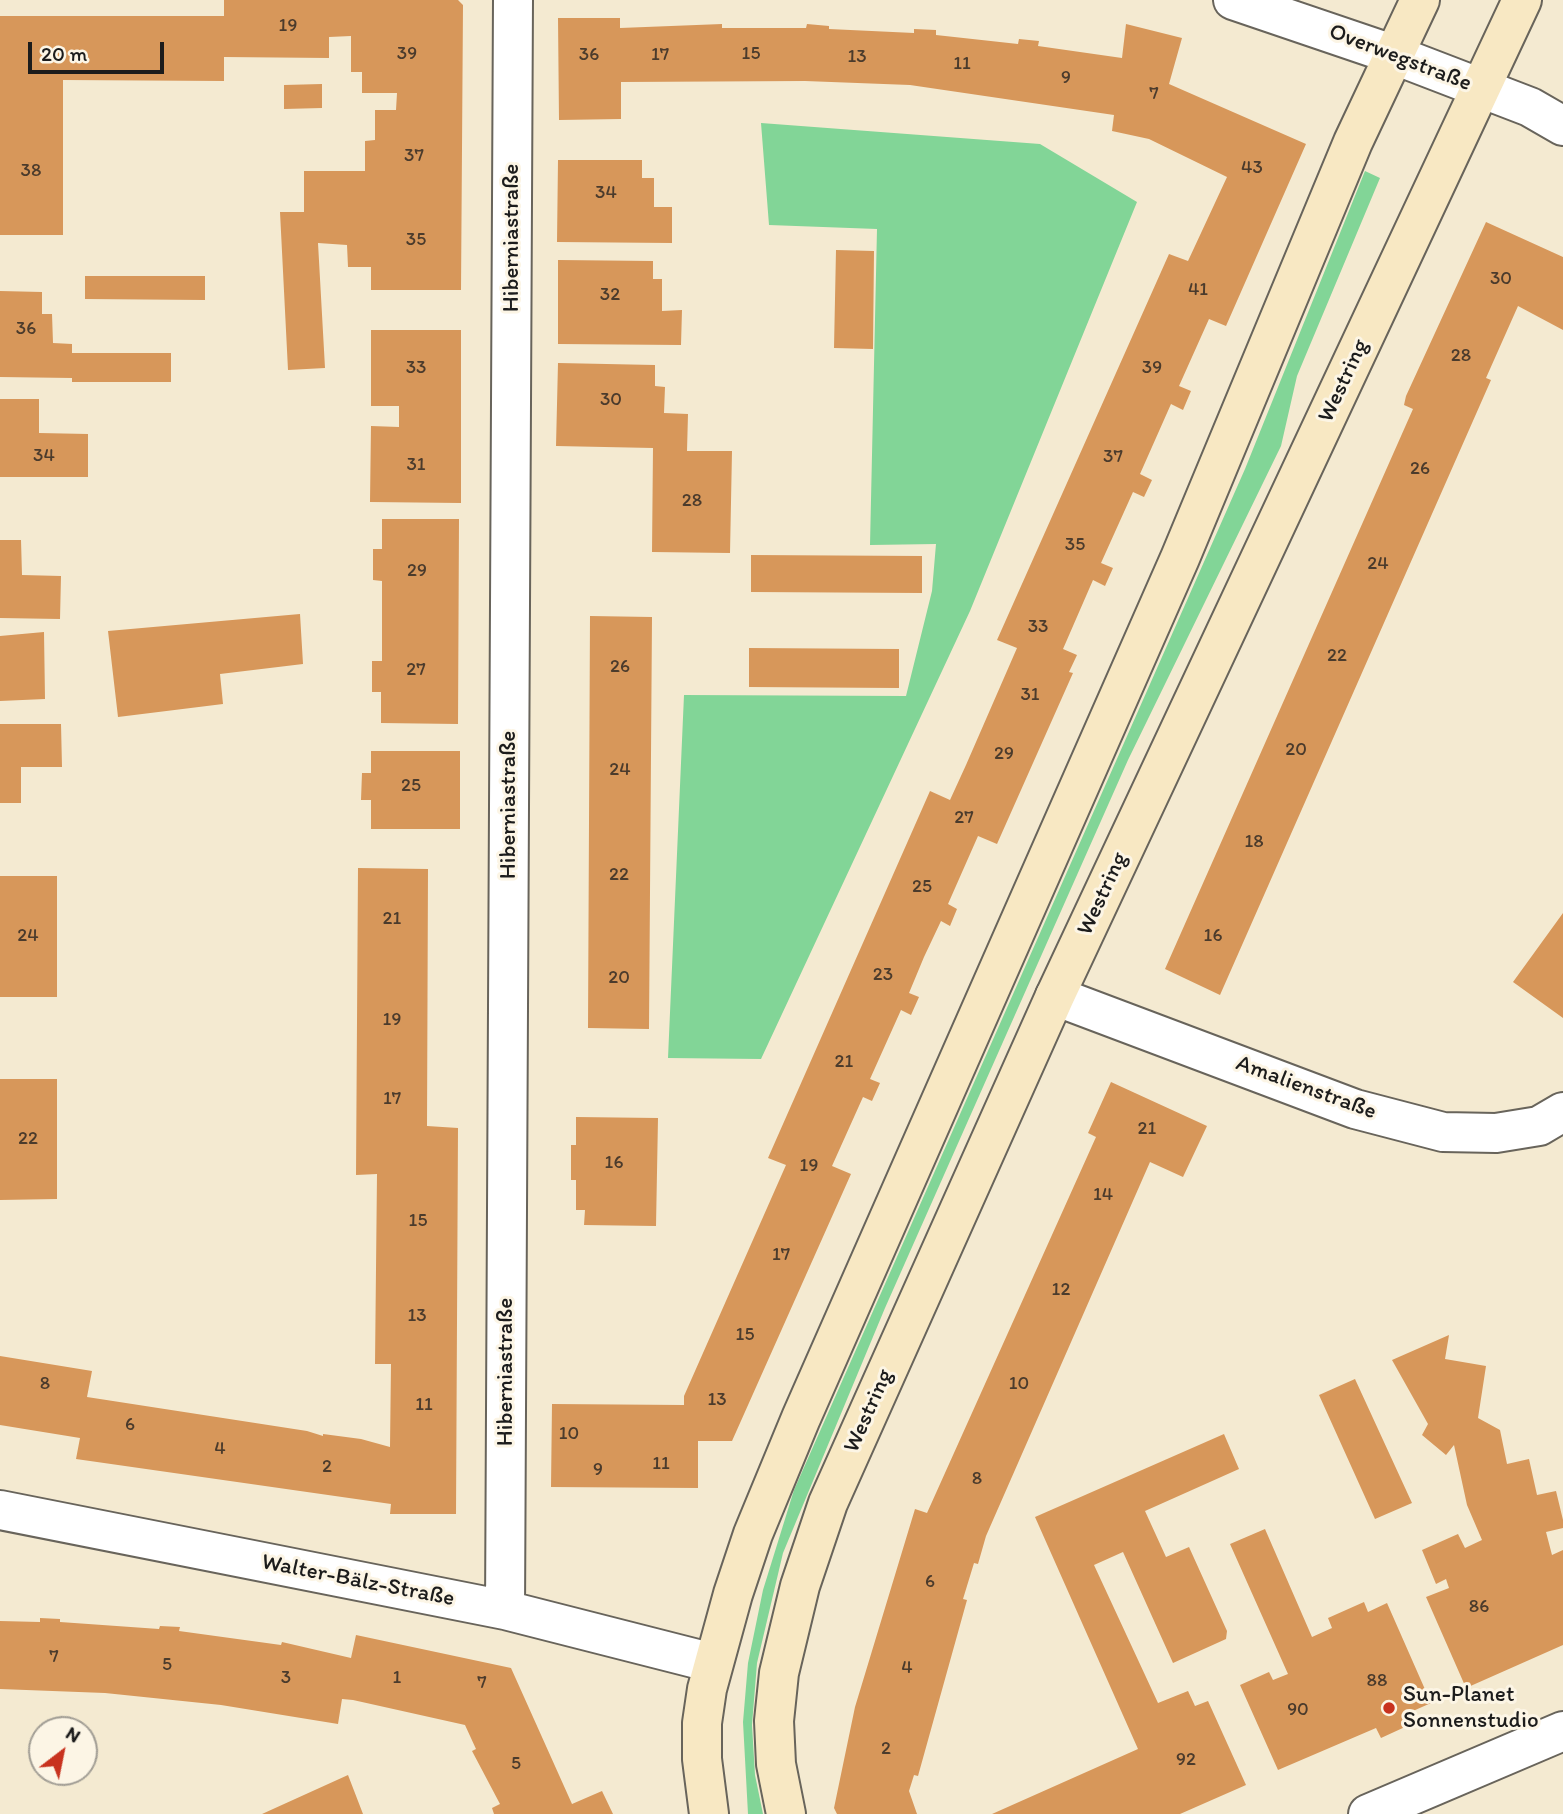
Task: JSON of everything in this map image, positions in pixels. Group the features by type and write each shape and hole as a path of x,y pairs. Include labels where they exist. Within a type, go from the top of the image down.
{"main road":[{"path":"709,1814 702,1723 713,1663 753,1534 801,1418 1180,558 1392,54 1420,0"},
{"name":"Westring","path":"786,1814 776,1764 774,1721 779,1673 800,1586 828,1503 1055,996 1522,0"}],"street":[{"name":"Hiberniastraße","path":"505,1610 513,0"},
{"name":"Overwegstraße","path":"1233,0 1392,54 1530,107 1563,126"},
{"name":"Amalienstraße","path":"1055,996 1355,1109 1443,1132 1496,1133 1539,1126 1563,1112"},
{"name":"Walter-Bälz-Straße","path":"0,1510 505,1610 713,1663"},
{"path":"1368,1814 1563,1731"}],"green space":[{"path":"761,123 1040,144 1137,202 970,611 761,1059 668,1058 684,695 906,696 932,591 936,544 870,545 877,229 769,225"},
{"path":"1365,171 1380,178 1297,376 1281,446 1128,760 885,1308 783,1553 757,1663 752,1725 755,1775 763,1814 748,1814 743,1722 748,1663 763,1590 794,1490 1245,469"}],"building":[{"path":"224,0 458,0 463,5 461,290 371,290 371,267 348,267 347,245 318,243 325,368 288,370 280,212 304,212 304,171 365,171 365,141 375,140 375,110 396,110 397,93 362,93 362,72 351,72 351,36 329,37 329,58 224,57 224,81 63,80 63,235 0,235 0,16 224,16"},
{"path":"558,18 620,18 620,28 722,24 722,28 806,28 807,24 829,26 829,29 914,33 914,29 936,30 936,35 1018,44 1019,39 1039,41 1038,46 1122,58 1126,24 1182,38 1169,84 1306,144 1226,326 1209,319 1179,386 1191,391 1183,410 1171,404 1140,474 1152,480 1144,497 1133,492 1101,563 1113,568 1105,586 1093,580 1063,649 1077,655 1069,672 1073,673 997,844 978,836 948,904 957,909 950,926 941,921 909,993 919,997 911,1015 901,1010 870,1079 880,1083 872,1101 863,1097 832,1166 851,1174 732,1441 698,1441 698,1488 551,1487 552,1404 684,1405 684,1396 786,1165 768,1158 930,791 950,800 1017,648 997,640 1169,254 1188,261 1227,177 1149,139 1112,131 1114,115 910,85 805,81 621,82 621,119 559,120"},
{"path":"322,84 322,108 284,109 284,85"},
{"path":"558,160 642,160 642,178 654,178 654,207 672,207 672,243 557,242"},
{"path":"1486,222 1563,257 1563,330 1518,306 1486,378 1491,380 1220,995 1165,969 1413,409 1404,405 1406,396"},
{"path":"836,250 874,251 873,349 834,348"},
{"path":"558,260 653,261 653,279 662,279 662,311 682,310 681,345 558,344"},
{"path":"85,276 205,276 205,300 85,299"},
{"path":"0,291 42,292 42,314 52,314 53,343 72,344 72,353 171,353 171,382 72,382 72,378 0,377"},
{"path":"371,330 461,330 461,503 370,502 371,426 399,427 399,406 371,406"},
{"path":"558,363 655,365 655,386 665,387 664,413 688,414 687,451 732,451 730,553 652,552 653,448 556,446"},
{"path":"0,399 39,399 39,433 88,434 88,477 0,477"},
{"path":"382,519 459,519 458,724 381,723 381,692 372,692 372,661 382,661 382,581 373,580 373,549 382,549"},
{"path":"0,540 21,540 22,575 61,576 60,619 0,618"},
{"path":"751,555 922,556 922,593 751,592"},
{"path":"300,614 303,664 220,674 223,704 118,717 108,631"},
{"path":"590,616 652,617 649,1029 588,1028"},
{"path":"44,632 45,699 0,701 0,636"},
{"path":"749,648 899,649 899,688 749,687"},
{"path":"0,724 61,724 62,767 21,767 21,803 0,803"},
{"path":"371,751 460,751 460,829 371,829 371,800 361,800 362,773 371,773"},
{"path":"358,868 428,869 427,1126 458,1128 456,1514 390,1514 391,1504 76,1459 80,1438 0,1425 0,1356 92,1371 87,1397 307,1431 323,1436 361,1439 390,1447 391,1364 375,1364 377,1174 356,1175"},
{"path":"0,876 57,876 57,997 0,997"},
{"path":"1563,913 1563,1018 1513,982"},
{"path":"0,1079 57,1079 57,1199 0,1200"},
{"path":"1111,1082 1207,1126 1183,1177 1150,1162 986,1536 978,1564 974,1563 963,1599 967,1600 918,1776 914,1775 909,1791 917,1814 837,1814 834,1808 855,1707 915,1509 927,1513 1096,1137 1088,1133"},
{"path":"576,1117 658,1118 656,1226 584,1225 585,1210 576,1210 576,1180 571,1180 571,1145 576,1145"},
{"path":"1449,1335 1445,1359 1486,1366 1478,1418 1500,1430 1507,1464 1529,1459 1537,1495 1556,1491 1563,1520 1563,1528 1546,1532 1552,1555 1563,1550 1563,1645 1466,1688 1426,1597 1449,1588 1446,1579 1436,1584 1422,1550 1458,1534 1465,1548 1482,1540 1467,1505 1454,1445 1446,1455 1422,1435 1428,1424 1392,1360"},
{"path":"1355,1379 1412,1503 1375,1519 1319,1395"},
{"path":"1224,1434 1239,1469 1145,1511 1166,1557 1189,1547 1227,1631 1226,1639 1173,1663 1123,1552 1094,1565 1158,1703 1188,1691 1195,1706 1208,1701 1246,1785 1180,1814 992,1814 1138,1749 1035,1517"},
{"path":"1265,1529 1312,1637 1332,1628 1328,1618 1364,1602 1368,1612 1387,1603 1431,1703 1413,1711 1418,1721 1381,1738 1376,1728 1278,1770 1240,1685 1269,1672 1273,1680 1288,1674 1230,1544"},
{"path":"40,1618 60,1619 60,1622 159,1629 160,1626 180,1627 179,1631 281,1645 282,1642 351,1658 356,1635 511,1668 572,1804 602,1791 613,1814 494,1814 492,1808 500,1804 472,1751 476,1749 465,1725 353,1700 342,1699 338,1724 221,1705 105,1693 0,1689 0,1621 40,1622"},
{"path":"348,1775 363,1814 262,1814"}],"place":[{"name":"Sun-Planet Sonnenstudio","path":"1389,1708"}]}
